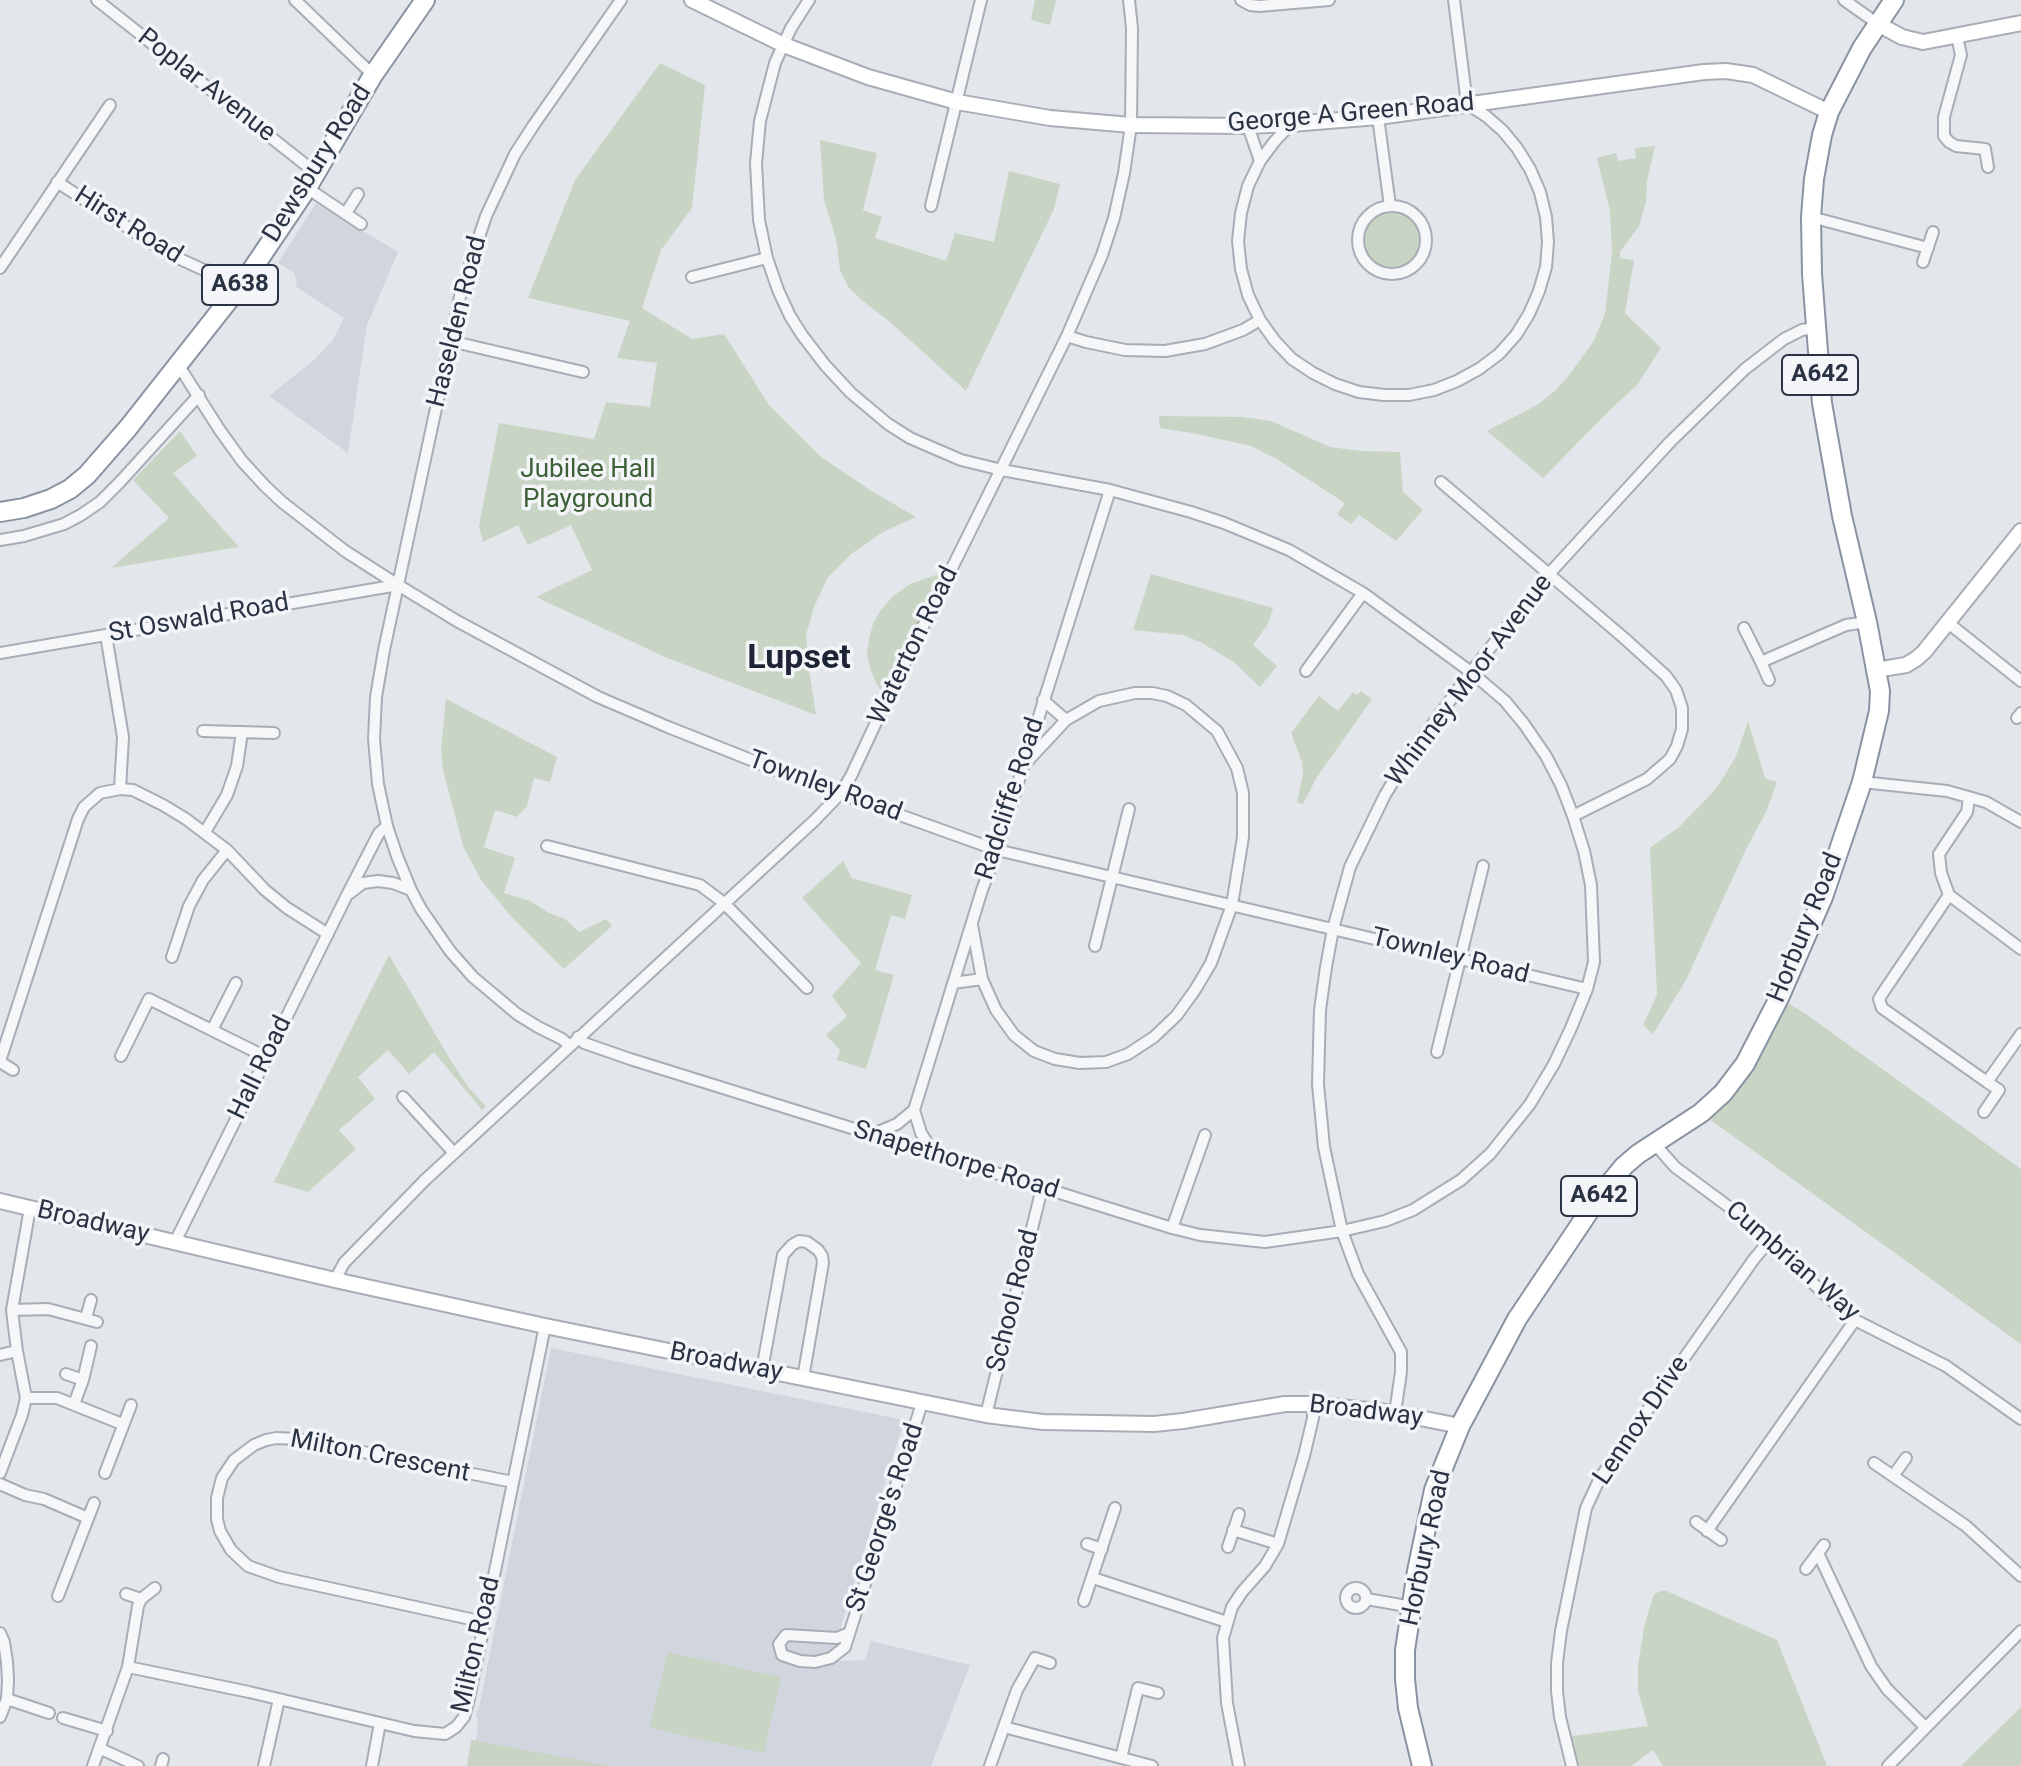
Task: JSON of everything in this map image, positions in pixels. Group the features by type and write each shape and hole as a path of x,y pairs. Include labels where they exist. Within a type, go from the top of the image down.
{"highway":[{"name":"Dewsbury Road","path":"0,512 24,508 70,489 87,475 179,366 247,277 312,180 373,75 425,0"},
{"name":"Horbury Road","path":"1422,1766 1408,1708 1405,1650 1434,1490 1460,1426 1517,1319 1600,1195 1624,1166 1723,1093 1745,1064 1779,998 1823,897 1862,782 1879,711 1880,691 1839,502 1822,403 1811,217 1814,179 1829,112 1847,74 1894,0"}],"street":[{"name":"Poplar Avenue","path":"97,0 361,224"},
{"path":"295,0 373,75"},
{"name":"Haselden Road","path":"569,1045 517,1014 473,977 432,927 411,890 387,826 378,784 374,725 376,697 398,585 461,292 472,256 500,185 533,126 621,0"},
{"name":"George A Green Road","path":"692,0 784,45 868,77 957,102 1050,118 1131,125 1291,124 1378,117 1726,71 1753,75 1829,112"},
{"name":"Snapethorpe Road","path":"578,1037 584,1043 630,1059 1172,1228 1215,1237 1265,1242 1342,1231 1385,1221 1413,1210 1461,1180 1490,1154 1530,1104 1554,1064 1587,989 1594,962 1591,885 1584,851 1561,785 1524,724 1505,701 1471,672 1363,593 1289,550 1191,512 1110,490 961,460 910,438 888,424 851,393 825,365 790,316 767,258 759,220 756,163 760,121 775,63 791,28 809,0"},
{"path":"931,206 981,0"},
{"name":"Waterton Road","path":"335,1280 344,1263 454,1153 840,794 1002,470 1093,279 1114,218 1131,125 1132,28 1129,0"},
{"path":"1241,0 1259,6 1329,0"},
{"path":"1291,124 1260,161 1248,186 1238,241 1248,295 1275,341 1292,359 1313,373 1335,384 1372,394 1409,395 1434,390 1468,375 1499,354 1522,324 1539,291 1546,267 1546,217 1535,181 1517,148 1486,116 1467,104 1454,0"},
{"path":"1844,0 1894,34 1923,42 2021,23"},
{"path":"1957,36 1961,55 1944,117 1944,136 1956,146 1985,149 1988,167"},
{"path":"0,268 110,105"},
{"path":"1378,117 1390,206"},
{"path":"1248,126 1260,161"},
{"name":"Hirst Road","path":"57,182 169,254 204,270 247,277"},
{"path":"346,213 358,194"},
{"path":"1390,206 1404,208 1417,216 1425,227 1427,242 1423,256 1414,267 1402,274 1387,275 1374,270 1364,260 1358,246 1359,232 1365,219 1376,210 1390,206"},
{"path":"1811,217 1928,248"},
{"path":"1923,262 1933,232"},
{"path":"692,277 767,258"},
{"path":"1067,336 1115,349 1165,351 1214,341 1260,320"},
{"name":"Whinney Moor Avenue","path":"1395,1413 1401,1352 1358,1274 1342,1231 1324,1147 1318,1084 1320,1010 1326,967 1350,867 1365,833 1405,762 1548,575 1670,442 1745,369 1784,339 1802,330 1816,328"},
{"path":"450,341 583,372"},
{"name":"Townley Road","path":"179,366 242,461 265,486 345,551 457,621 598,697 840,794 997,850 1587,989"},
{"path":"0,540 54,527 100,502 199,395"},
{"path":"1441,482 1666,676 1676,690 1682,708 1682,729 1670,759 1647,779 1573,816"},
{"name":"Radcliffe Road","path":"914,1110 1110,490"},
{"path":"1876,670 1896,668 1916,659 2021,531"},
{"name":"St Oswald Road","path":"0,653 398,585"},
{"path":"1306,671 1363,593"},
{"path":"1761,662 1846,625 1867,622"},
{"path":"1947,622 2021,681"},
{"path":"1744,628 1769,680"},
{"path":"106,635 121,715 123,759 120,789"},
{"path":"972,925 982,979 996,1010 1014,1035 1034,1051 1055,1059 1080,1063 1106,1062 1128,1054 1154,1037 1177,1015 1211,963 1232,905 1243,837 1243,793 1237,768 1217,731 1186,705 1152,693 1118,695 1099,701 1066,720 1023,766"},
{"path":"1043,700 1066,720"},
{"path":"203,731 274,733"},
{"path":"205,832 227,795 237,766 242,732"},
{"path":"1862,782 1947,791 1986,802 2021,822"},
{"path":"13,1070 0,1062 78,819 91,799 100,793 133,790 186,819 227,850 276,899 328,934"},
{"path":"1969,798 1967,812 1939,854 1941,873 1949,895 2021,949"},
{"path":"1095,946 1129,809"},
{"name":"Hall Road","path":"175,1242 347,895 379,833 387,826"},
{"path":"547,846 700,885 724,903 807,988"},
{"path":"172,957 189,906 203,880 227,850"},
{"path":"1437,1052 1483,866"},
{"path":"347,895 363,883 378,881 411,890"},
{"path":"1949,895 1879,999 1882,1008 1999,1090 1984,1112"},
{"path":"953,983 982,979"},
{"path":"212,1030 233,996 236,983"},
{"path":"121,1056 149,999 266,1057"},
{"path":"1987,1082 2021,1034"},
{"path":"403,1097 454,1153"},
{"path":"871,1135 897,1124 914,1110 921,1133 934,1154"},
{"path":"1172,1228 1205,1135"},
{"name":"Cumbrian Way","path":"1654,1143 1675,1167 1756,1227 1855,1320 1946,1366 2021,1419"},
{"name":"School Road","path":"986,1415 1042,1188"},
{"name":"Broadway","path":"0,1201 545,1326 986,1415 1043,1422 1154,1424 1263,1407 1313,1404 1395,1413 1460,1426"},
{"path":"0,1473 26,1398 12,1310 30,1208"},
{"name":"Lennox Drive","path":"1572,1766 1560,1717 1557,1663 1586,1508 1600,1478 1770,1240"},
{"path":"762,1370 783,1255 799,1241 807,1242 818,1250 823,1263 803,1378"},
{"path":"86,1318 91,1300"},
{"path":"12,1310 48,1309 97,1322"},
{"path":"1707,1531 1855,1320"},
{"name":"Milton Road","path":"128,1667 436,1735 445,1734 456,1727 464,1717 545,1326"},
{"path":"74,1404 91,1346"},
{"path":"0,1355 17,1351"},
{"path":"66,1374 83,1380"},
{"path":"26,1398 57,1398 122,1424"},
{"name":"St George's Road","path":"849,1633 837,1638 786,1635 779,1644 782,1655 815,1662 831,1658 845,1647 922,1403"},
{"path":"1239,1766 1227,1703 1223,1638 1232,1607 1265,1566 1278,1544 1304,1456 1313,1404"},
{"path":"109,1469 131,1405"},
{"name":"Milton Crescent","path":"484,1622 279,1577 248,1566 231,1550 220,1531 217,1498 222,1478 234,1460 254,1445 276,1438 298,1439 513,1482"},
{"path":"1893,1476 1906,1458"},
{"path":"1874,1463 1966,1526 2021,1576"},
{"path":"0,1484 88,1518"},
{"path":"58,1596 94,1503"},
{"path":"1084,1601 1115,1508"},
{"path":"1228,1547 1239,1514"},
{"path":"1696,1522 1721,1540"},
{"path":"1233,1530 1278,1544"},
{"path":"1087,1544 1102,1549"},
{"path":"1806,1569 1821,1549 1871,1666 1887,1689 1925,1727"},
{"path":"1093,1578 1227,1622"},
{"path":"93,1766 128,1667 141,1599 155,1588"},
{"path":"126,1594 141,1599"},
{"path":"1367,1599 1412,1607"},
{"path":"1888,1766 2021,1631"},
{"path":"0,1633 7,1662 7,1699 0,1717"},
{"path":"990,1766 1017,1690 1035,1658 1050,1663"},
{"path":"1121,1758 1138,1688 1158,1693"},
{"path":"7,1699 49,1713"},
{"path":"264,1766 279,1699"},
{"path":"63,1718 107,1731"},
{"path":"372,1766 380,1723"},
{"path":"1004,1727 1152,1766"},
{"path":"101,1749 138,1766"}],"shaded area":[{"path":"316,203 398,252 367,325 348,453 269,396 314,360 333,340 344,318 295,286 294,273 278,263"},
{"path":"551,1348 899,1419 903,1424 841,1626 838,1661 865,1660 871,1641 970,1665 931,1766 471,1766 478,1726 476,1714"}],"green space":[{"path":"1035,0 1056,0 1050,25 1031,20"},
{"name":"Jubilee Hall Playground","path":"660,63 705,85 692,208 661,250 642,308 692,339 724,334 769,405 821,457 916,517 883,532 851,554 828,577 814,607 806,635 816,715 665,657 536,597 592,570 571,525 528,545 518,525 483,542 479,526 499,423 594,439 606,402 650,407 657,363 617,358 630,321 528,298 575,180"},
{"path":"820,140 877,153 863,210 882,217 875,238 946,261 955,233 994,242 1009,171 1060,184 1054,209 966,391 849,288 840,270 836,239 824,200"},
{"path":"1655,146 1639,226 1620,252 1620,258 1634,260 1625,313 1661,348 1637,385 1543,478 1487,431 1537,405 1556,390 1593,342 1605,314 1612,253 1610,211 1597,158 1616,153 1618,161 1636,158 1635,148"},
{"path":"1393,211 1404,213 1413,220 1420,229 1420,251 1413,260 1404,267 1393,269 1382,267 1373,260 1366,251 1364,240 1366,229 1373,220 1382,213"},
{"path":"1159,416 1242,417 1271,421 1330,447 1400,452 1403,492 1423,510 1396,541 1359,515 1351,524 1337,514 1345,503 1275,458 1251,446 1160,428"},
{"path":"180,431 197,456 173,473 239,547 111,568 169,518 133,480"},
{"path":"949,574 887,699 877,685 867,655 873,624 893,596 910,584"},
{"path":"1151,574 1273,608 1268,624 1253,645 1277,666 1260,687 1235,663 1202,643 1183,635 1133,630"},
{"path":"1361,691 1372,699 1317,777 1303,804 1297,803 1303,774 1302,762 1291,733 1319,696 1338,711 1353,692 1357,695"},
{"path":"446,699 557,757 550,782 534,778 527,806 517,817 495,810 484,847 515,858 504,893 530,901 565,919 579,932 606,919 612,926 564,969 510,915 481,880 463,846 443,770 441,748"},
{"path":"1748,721 1765,778 1777,782 1766,812 1686,980 1653,1034 1643,1025 1657,995 1650,848 1679,827 1714,791 1737,754"},
{"path":"843,861 852,878 912,895 905,919 891,915 875,970 894,975 866,1069 837,1060 840,1050 826,1035 847,1016 832,996 861,963 802,898"},
{"path":"389,955 451,1061 486,1106 482,1110 434,1052 409,1074 388,1050 358,1077 375,1099 339,1130 356,1149 308,1192 274,1182"},
{"path":"1779,998 1806,1014 2021,1169 2021,1344 1701,1113"},
{"path":"1664,1590 1777,1640 1827,1766 1663,1766 1653,1750 1631,1766 1572,1766 1565,1737 1648,1726 1638,1691 1638,1665 1645,1623 1654,1594"},
{"path":"667,1652 781,1677 764,1753 650,1728"},
{"path":"2021,1707 2021,1766 1961,1766"},
{"path":"472,1740 610,1766 467,1766"}],"district":[{"name":"Lupset","path":"799,659"}]}
